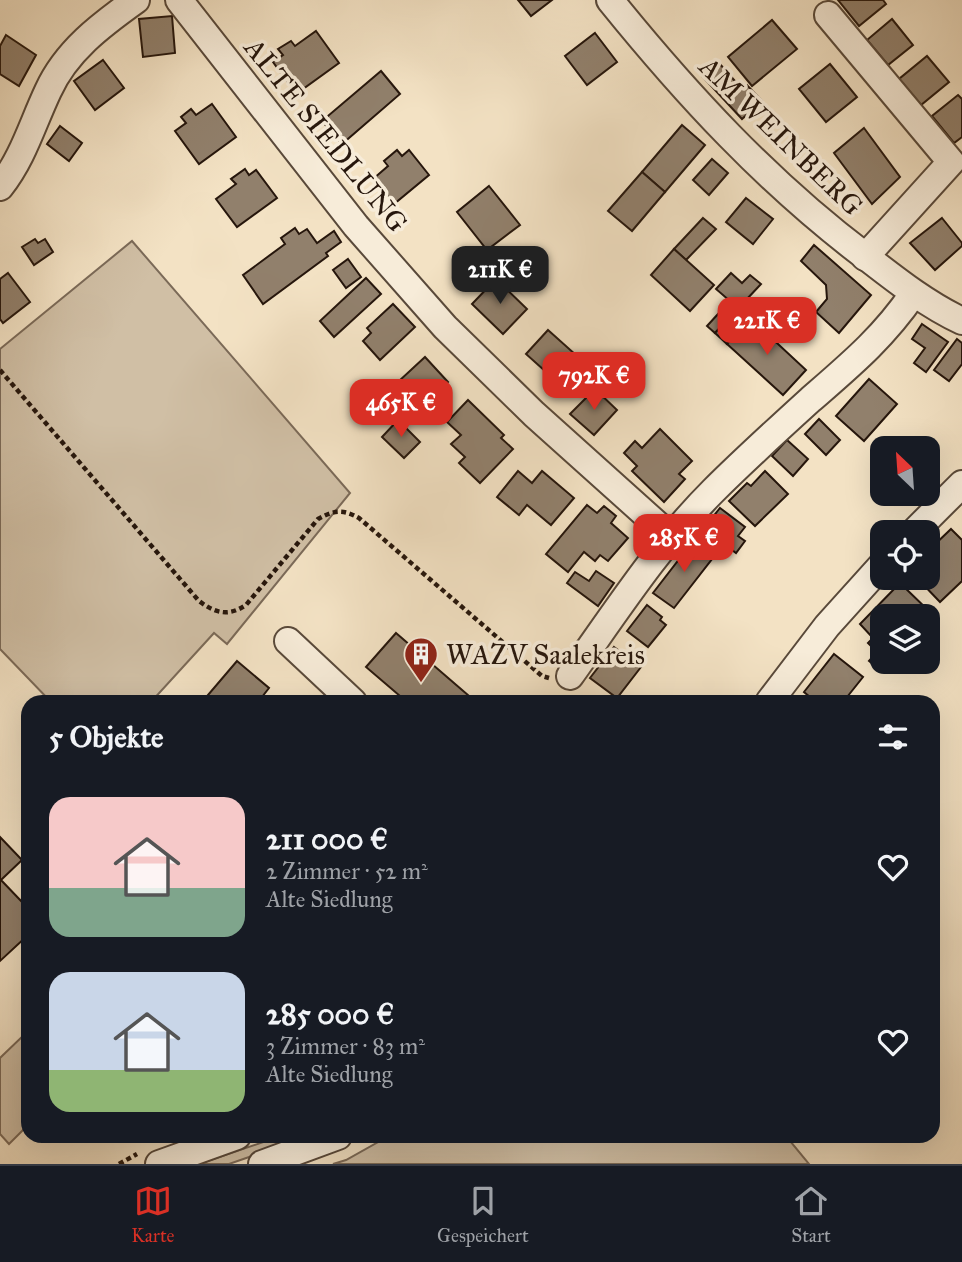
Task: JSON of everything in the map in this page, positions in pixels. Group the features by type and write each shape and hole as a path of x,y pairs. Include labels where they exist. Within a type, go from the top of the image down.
{"street":[{"path":"0,187 27,144 48,89 65,61 84,40 136,0"},
{"name":"ALTE SIEDLUNG","path":"179,0 356,226 444,327 534,414 671,537"},
{"name":"AM WEINBERG","path":"610,0 686,90 821,224 914,294 962,321"},
{"path":"828,15 957,158 865,257"},
{"path":"570,676 671,537 712,492 777,430 873,345 893,324 914,294"},
{"path":"926,520 962,484"},
{"path":"774,695 827,626 870,578"},
{"path":"288,641 346,695"},
{"path":"159,1164 218,1143"},
{"path":"262,1164 319,1143"}],"path":[{"path":"0,370 198,601 213,611 237,611 246,605 318,520 333,511 346,511 359,519 542,676 557,680 570,676"}],"shaded area":[{"path":"132,241 350,493 227,644 214,633 157,695 44,695 0,649 0,349"},
{"path":"21,1038 21,1132 9,1144 0,1134 0,1058"},
{"path":"260,1143 290,1143 229,1164 199,1164"},
{"path":"376,1143 792,1143 809,1164 333,1164"}],"building":[{"path":"518,0 552,0 531,16"},
{"path":"838,0 883,0 886,4 859,26"},
{"path":"172,16 175,53 143,57 139,19"},
{"path":"892,19 913,45 888,65 867,40"},
{"path":"772,20 797,49 752,86 728,57"},
{"path":"316,31 339,63 296,94 273,62 283,55 278,49 291,41 295,46"},
{"path":"595,33 617,62 587,85 565,56"},
{"path":"6,35 36,55 19,86 0,74 0,46"},
{"path":"927,56 949,82 921,105 899,79"},
{"path":"103,60 124,88 95,110 74,81"},
{"path":"719,63 742,89 747,85 762,101 742,119 703,77"},
{"path":"830,64 857,97 826,122 799,89"},
{"path":"381,71 400,94 342,144 322,121"},
{"path":"958,95 962,99 962,137 954,143 932,116"},
{"path":"212,104 236,137 199,164 175,131 186,123 181,117 191,109 196,115"},
{"path":"682,125 705,145 665,192 642,172"},
{"path":"60,126 82,143 69,161 47,144"},
{"path":"864,128 900,177 872,204 834,153"},
{"path":"397,150 402,156 409,150 429,175 394,204 373,179 388,166 384,161"},
{"path":"712,159 728,173 709,195 693,180"},
{"path":"245,169 249,175 256,170 277,198 237,227 216,199 236,184 231,179"},
{"path":"642,172 665,192 632,231 608,211"},
{"path":"489,186 520,225 487,250 457,212"},
{"path":"746,198 773,219 753,244 726,222"},
{"path":"703,218 716,229 686,260 674,249"},
{"path":"942,218 962,246 935,270 910,243"},
{"path":"295,228 299,234 307,229 317,243 334,231 341,242 326,253 328,256 263,304 243,275 285,244 281,238"},
{"path":"35,239 38,243 45,239 53,252 34,265 22,247"},
{"path":"814,245 871,295 839,333 816,312 827,299 826,285 801,261"},
{"path":"674,249 714,285 690,311 651,275"},
{"path":"348,259 361,277 346,288 333,270"},
{"path":"8,273 30,302 3,323 0,319 0,279"},
{"path":"731,273 742,283 750,275 761,284 715,333 707,326 730,301 716,289"},
{"path":"366,278 381,294 334,337 320,321"},
{"path":"496,279 527,309 503,334 472,304"},
{"path":"393,304 415,327 380,360 363,341 371,333 367,328"},
{"path":"738,309 751,319 727,344 715,333"},
{"path":"751,319 806,370 783,395 727,344"},
{"path":"768,321 778,329 771,337 762,329"},
{"path":"922,324 948,342 926,372 914,363 925,348 912,339"},
{"path":"548,330 586,364 564,388 526,354"},
{"path":"957,339 962,343 962,364 949,381 934,370"},
{"path":"425,357 448,382 422,406 399,381"},
{"path":"869,379 897,404 864,441 836,416"},
{"path":"595,389 617,410 594,435 570,414"},
{"path":"468,400 504,435 501,438 513,449 480,483 459,463 465,457 451,444 461,435 447,422"},
{"path":"819,419 840,440 826,455 805,434"},
{"path":"398,420 420,442 404,458 382,437"},
{"path":"660,429 692,461 679,474 685,479 664,502 632,471 637,466 624,453 635,441 642,448"},
{"path":"787,440 808,459 793,476 772,456"},
{"path":"518,471 532,483 542,471 574,498 551,525 527,505 519,515 497,497"},
{"path":"765,471 788,494 755,526 729,501 747,483 751,486"},
{"path":"587,505 597,513 604,506 616,516 611,523 628,538 608,561 600,555 595,561 584,552 568,572 546,554"},
{"path":"720,508 745,527 738,536 745,541 736,553 704,528"},
{"path":"951,529 962,540 962,581 940,602 928,590 940,590 940,540"},
{"path":"694,540 711,553 708,557 712,559 674,608 653,593"},
{"path":"596,571 614,583 598,606 567,583 575,572 589,581"},
{"path":"893,590 907,590 922,604 880,604"},
{"path":"647,605 662,617 660,620 666,625 648,647 627,631"},
{"path":"870,614 870,635 860,624"},
{"name":"WAZV Saalekreis","path":"396,633 468,695 399,695 366,667"},
{"path":"614,647 641,667 619,695 613,695 590,678"},
{"path":"834,654 863,677 849,695 808,695 804,692"},
{"path":"237,661 269,688 264,695 208,695"},
{"path":"0,837 21,859 1,880 21,901 21,942 0,961"}],"place":[{"name":"WAZV Saalekreis","path":"421,684"}]}
